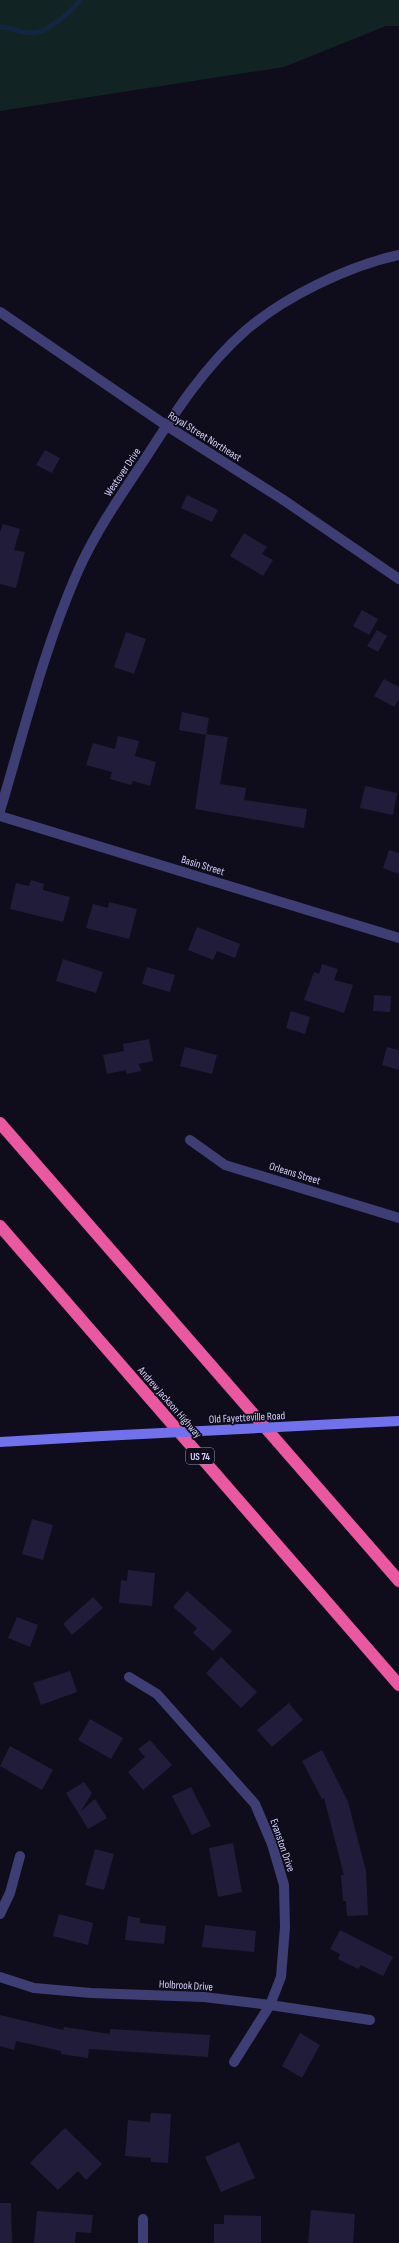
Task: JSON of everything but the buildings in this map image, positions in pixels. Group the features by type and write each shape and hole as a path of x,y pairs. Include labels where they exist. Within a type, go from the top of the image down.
{"highway":[{"path":"0,1123 399,1581"},
{"name":"Andrew Jackson Highway","path":"0,1226 399,1685"}],"street":[{"name":"Westover Drive","path":"0,811 44,662 78,571 100,526 198,381 245,331 319,283 373,261 399,255"},
{"name":"Royal Street Northeast","path":"0,312 167,426 282,499 399,579"},
{"name":"Basin Street","path":"0,816 399,938"},
{"name":"Orleans Street","path":"190,1140 225,1165 399,1218"},
{"name":"Old Fayetteville Road","path":"0,1442 399,1420"},
{"name":"Evanston Drive","path":"129,1677 157,1694 255,1804 272,1844 284,1885 285,1927 281,1977 270,2005 234,2062"},
{"path":"0,1914 10,1893 20,1856"},
{"name":"Holbrook Drive","path":"0,1977 34,1988 91,1993 204,1997 370,2020"},
{"path":"143,2219 143,2243"}],"green space":[{"path":"0,0 399,0 399,26 386,26 284,67 0,111"}],"waterway":[{"path":"0,27 28,33 42,31 64,17 80,0"}]}
